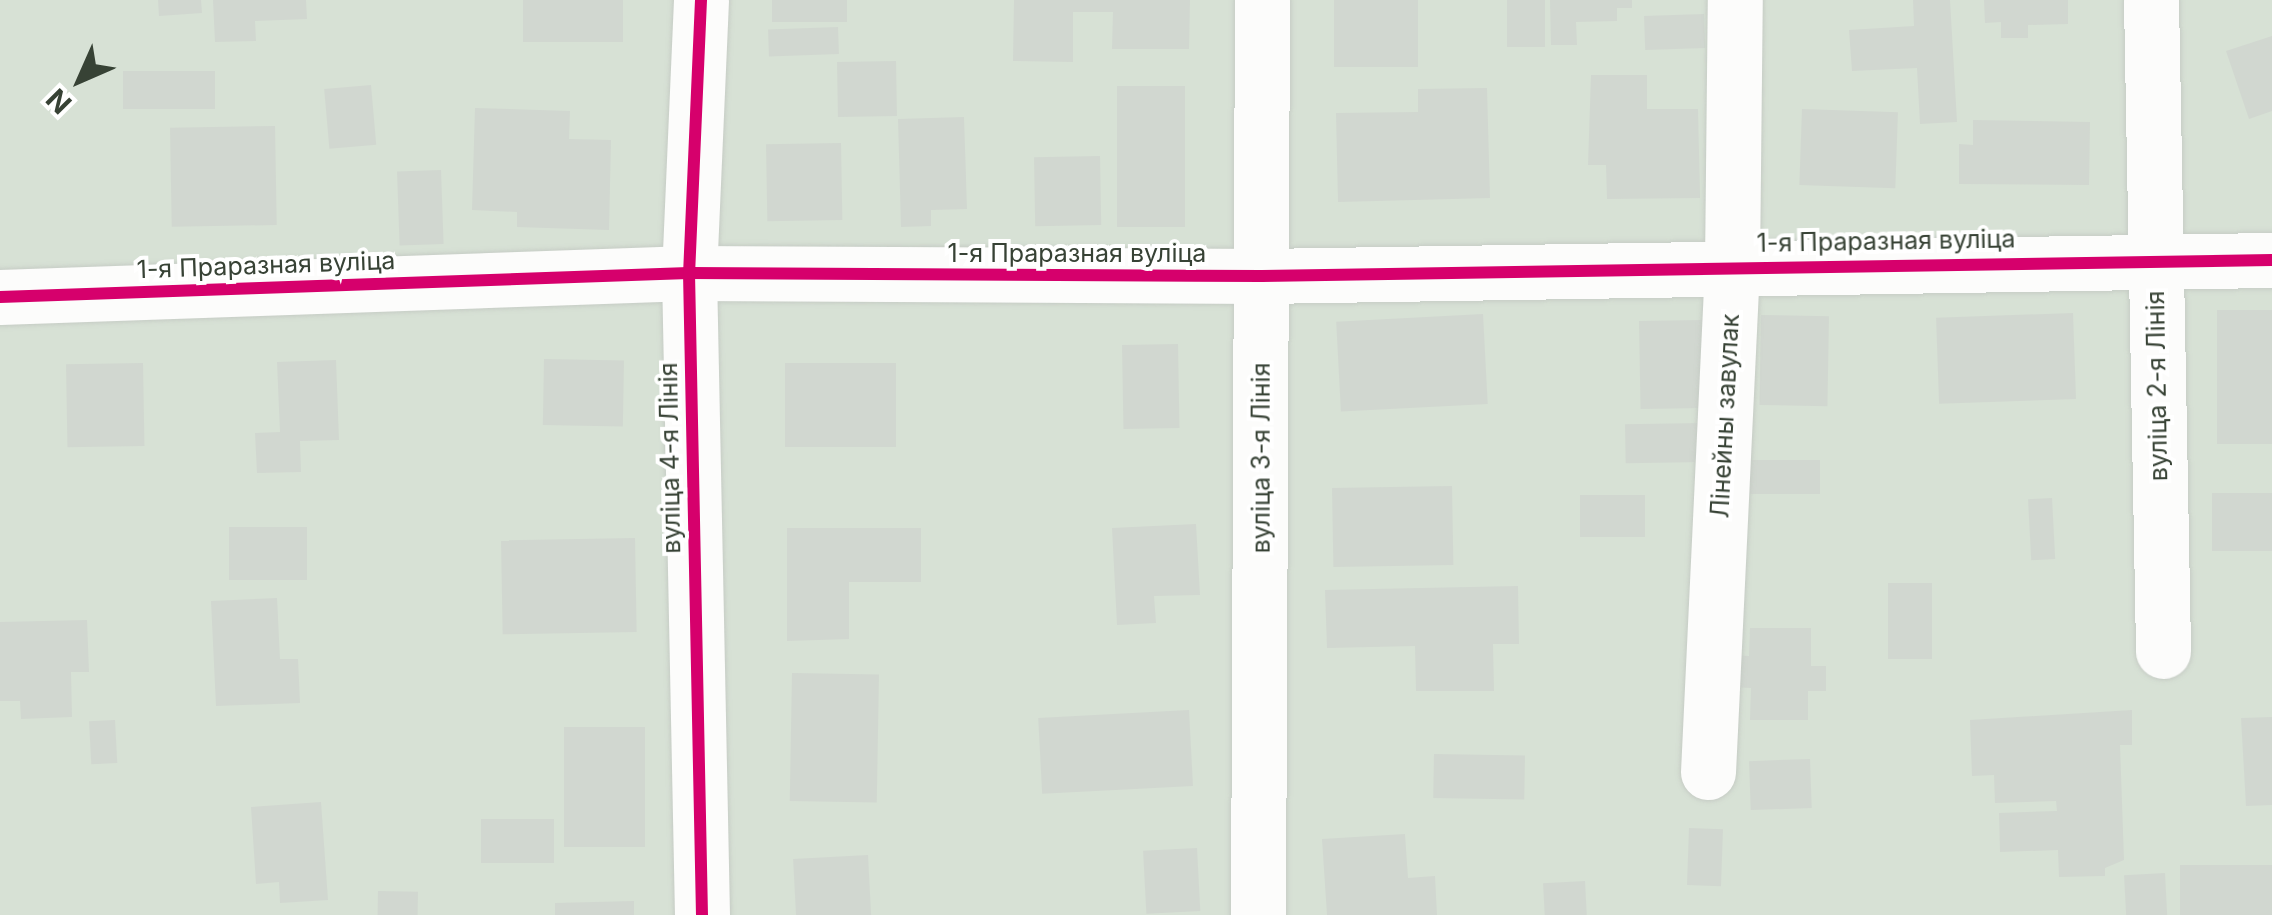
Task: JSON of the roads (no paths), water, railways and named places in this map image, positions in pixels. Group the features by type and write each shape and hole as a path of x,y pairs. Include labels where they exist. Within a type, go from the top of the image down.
{"street":[{"name":"вуліца 4-я Лінія","path":"700,0 690,274 702,915"},
{"name":"вуліца 3-я Лінія","path":"1258,915 1262,0"},
{"name":"Лінейны завулак","path":"1708,772 1732,266 1735,0"},
{"name":"вуліца 2-я Лінія","path":"2151,0 2163,651"},
{"name":"1-я Праразная вуліца","path":"0,297 690,274 1262,276 2272,260"}]}
